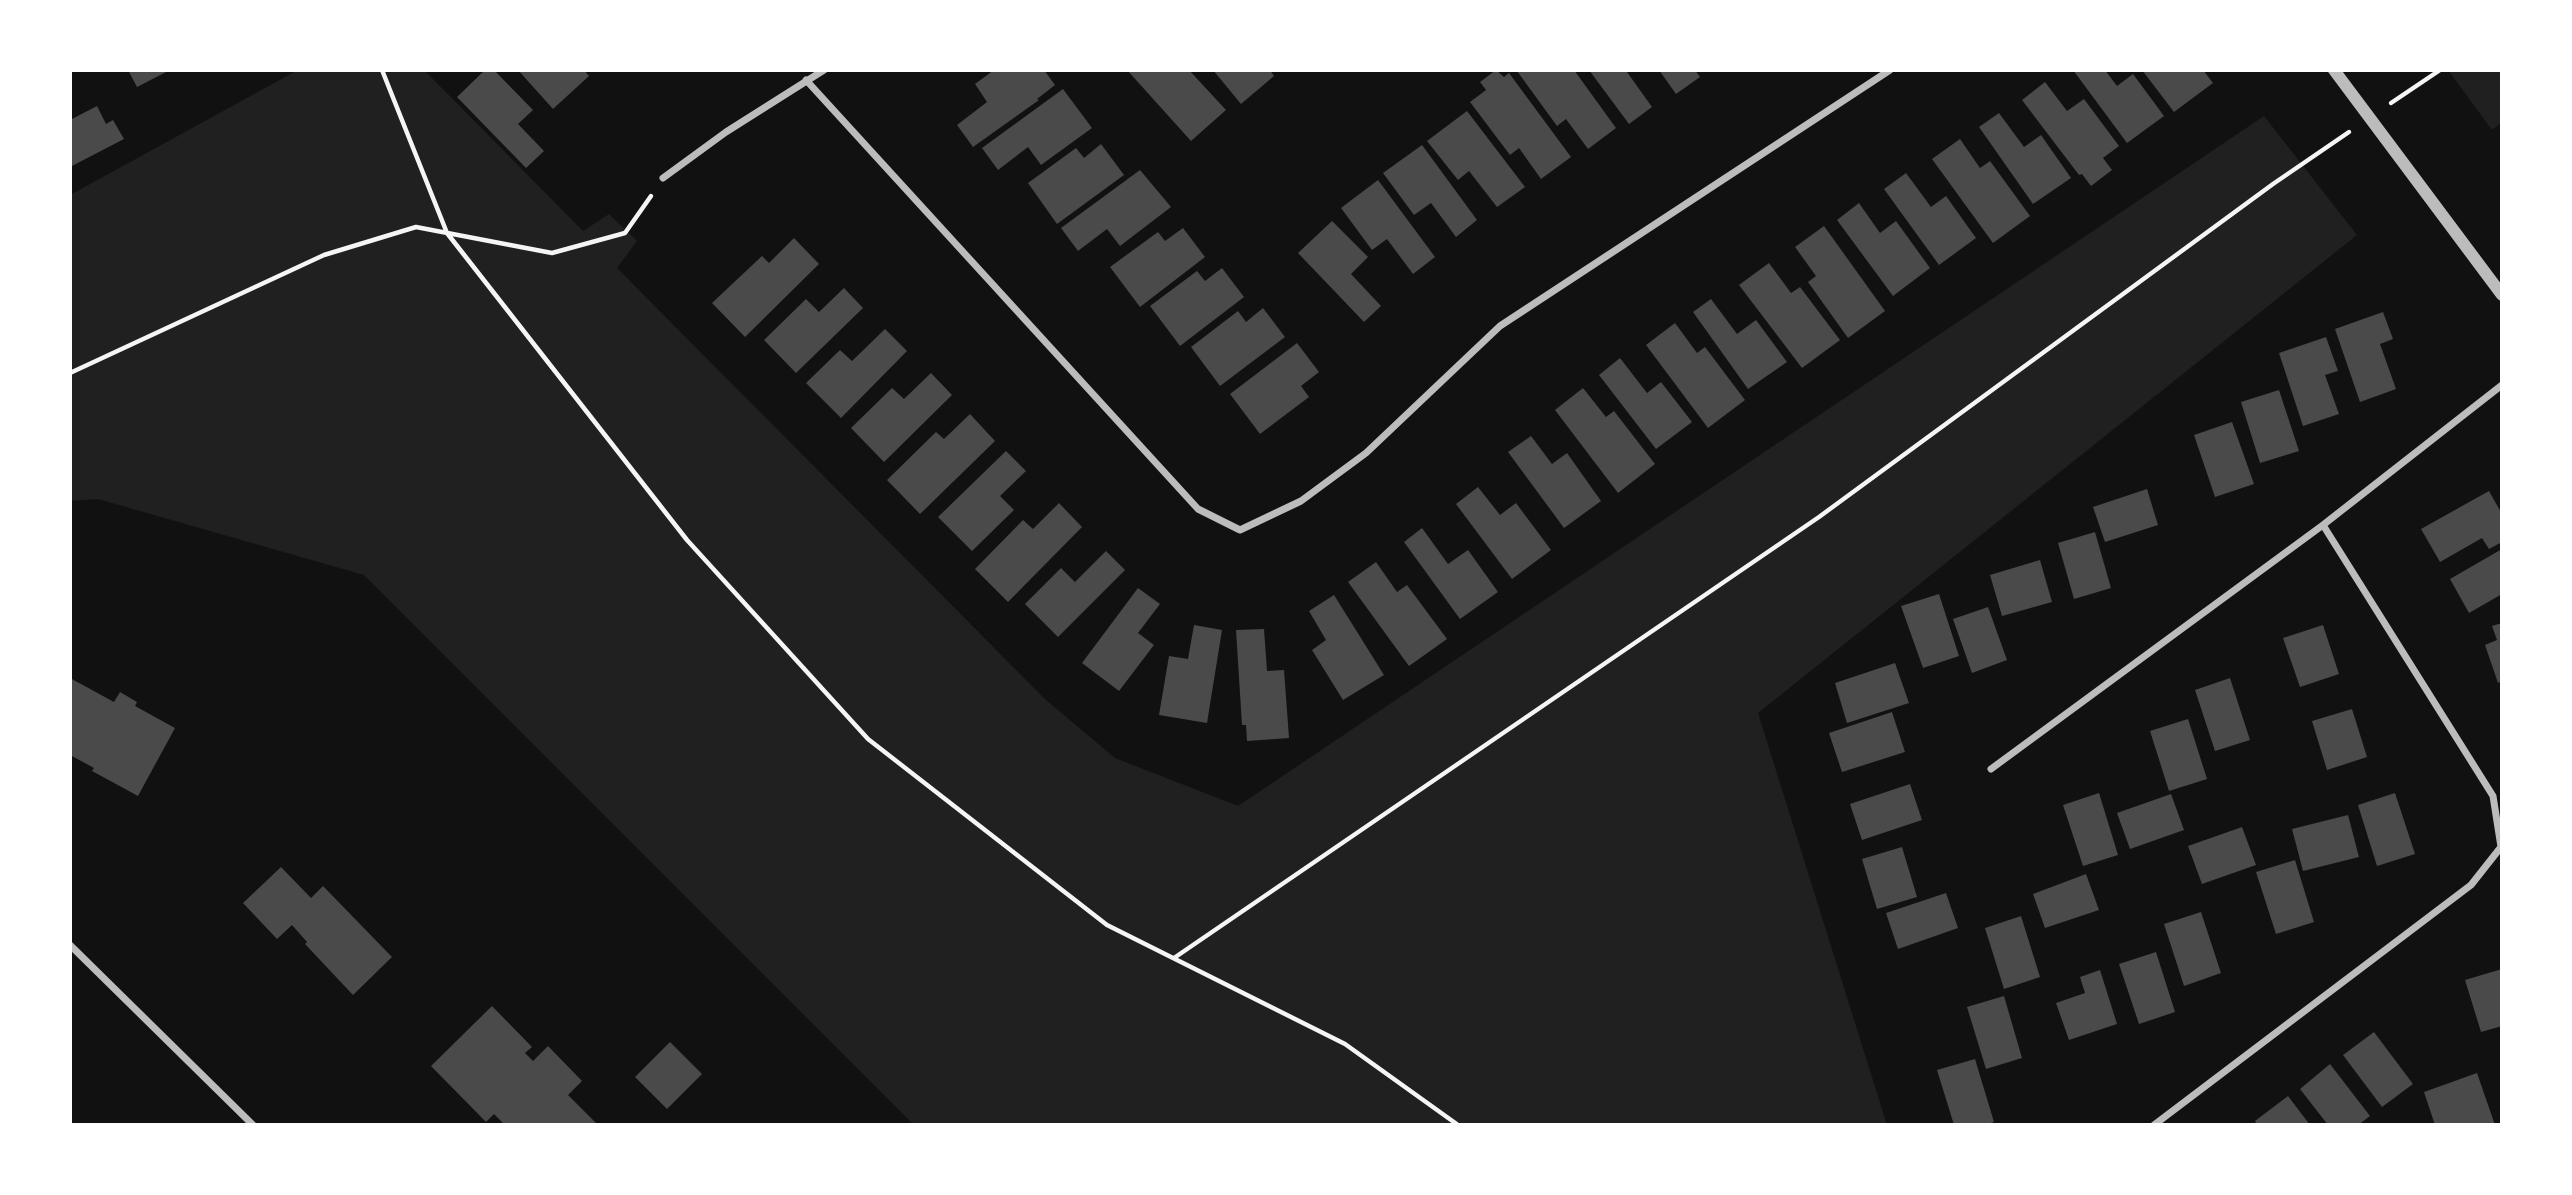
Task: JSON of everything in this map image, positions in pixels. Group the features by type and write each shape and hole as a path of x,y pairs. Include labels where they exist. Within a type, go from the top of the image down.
{"street":[{"path":"663,178 726,132 824,70"},
{"path":"806,80 1198,509 1240,530 1301,501 1366,453 1500,326 1890,70"},
{"path":"2334,70 2502,295"},
{"path":"1991,769 2323,525 2502,386"},
{"path":"2154,1125 2471,885 2501,847 2493,796 2323,525"},
{"path":"70,946 253,1125"}],"path":[{"path":"382,70 447,233 687,540 868,739 1107,925 1345,1044 1458,1125"},
{"path":"1174,958 1819,517 2273,184 2440,70"},
{"path":"70,373 324,255 416,227 552,253 625,233 663,178"}],"shaded area":[{"path":"298,70 424,70 583,231 609,214 637,241 617,268 1046,700 1115,758 1238,806 2264,116 2357,235 1758,713 1887,1125 914,1125 364,575 98,499 70,501 70,195"},
{"path":"2448,70 2502,70 2502,122 2492,130"}],"building":[{"path":"128,70 170,70 137,87"},
{"path":"485,70 494,70 533,110 518,124 544,151 526,168 457,97"},
{"path":"518,70 584,70 589,76 553,109"},
{"path":"994,70 1044,70 1055,85 1037,99 1039,100 973,147 957,125 987,102 975,84"},
{"path":"1127,70 1189,70 1226,110 1191,141"},
{"path":"1213,70 1270,70 1274,76 1241,104"},
{"path":"1496,70 1504,77 1509,73 1571,157 1541,179 1519,148 1510,155 1470,102 1486,90 1480,82"},
{"path":"1574,70 1616,128 1588,149 1566,119 1557,126 1517,71"},
{"path":"1589,70 1631,70 1627,72 1652,107 1629,124"},
{"path":"1659,70 1695,70 1700,77 1676,94"},
{"path":"2073,70 2105,70 2117,86 2133,74 2164,116 2127,143"},
{"path":"2142,70 2203,70 2213,83 2174,112"},
{"path":"2045,82 2067,111 2084,99 2119,146 2103,158 2112,170 2091,186 2082,174 2079,175 2022,100"},
{"path":"1063,89 1092,128 1041,165 1028,147 998,170 982,148"},
{"path":"97,106 106,124 113,120 124,139 70,167 70,120"},
{"path":"1467,111 1525,187 1497,207 1469,171 1458,180 1427,141"},
{"path":"1999,113 2024,147 2041,135 2071,178 2033,204 1979,127"},
{"path":"1960,139 1980,168 1990,161 2030,216 1993,243 1932,159"},
{"path":"1101,144 1124,175 1057,224 1028,183 1076,148 1084,158"},
{"path":"1422,145 1477,220 1456,237 1431,203 1414,215 1383,173"},
{"path":"1140,170 1171,207 1120,246 1107,229 1078,251 1061,228"},
{"path":"1906,173 1931,207 1946,196 1976,238 1939,265 1884,189"},
{"path":"1378,180 1435,257 1413,274 1387,239 1372,250 1341,208"},
{"path":"1859,203 1880,233 1896,221 1930,268 1893,296 1837,220"},
{"path":"1332,221 1368,257 1351,274 1381,306 1364,322 1298,253"},
{"path":"1824,226 1885,311 1848,338 1808,282 1816,276 1795,247"},
{"path":"1183,228 1205,257 1140,307 1110,267 1158,232 1165,241"},
{"path":"794,238 819,264 745,337 712,303 762,256 769,263"},
{"path":"1769,263 1791,293 1800,287 1840,340 1802,368 1739,285"},
{"path":"1222,268 1244,297 1180,346 1150,306 1197,271 1205,281"},
{"path":"844,288 863,308 796,373 764,340 806,299 819,312"},
{"path":"1711,299 1737,334 1756,320 1787,362 1748,389 1693,312"},
{"path":"1263,308 1285,337 1220,386 1191,347 1238,311 1246,322"},
{"path":"2383,312 2393,339 2380,344 2396,389 2360,402 2335,329"},
{"path":"1675,323 1697,353 1705,347 1745,400 1708,428 1646,345"},
{"path":"885,329 907,351 841,418 806,383 840,350 852,361"},
{"path":"2326,337 2338,371 2325,375 2339,414 2303,426 2279,353"},
{"path":"1297,343 1319,372 1301,386 1309,397 1260,434 1230,394"},
{"path":"1620,358 1647,393 1661,382 1692,422 1656,449 1599,375"},
{"path":"931,373 952,395 884,462 851,428 892,388 904,399"},
{"path":"1583,388 1606,417 1614,411 1655,464 1618,493 1555,410"},
{"path":"2279,390 2299,451 2260,463 2241,402"},
{"path":"970,414 995,441 920,514 887,480 936,432 944,439"},
{"path":"2232,422 2254,484 2215,497 2194,435"},
{"path":"1531,436 1552,464 1567,453 1601,501 1564,528 1508,452"},
{"path":"1006,451 1026,471 1000,496 1014,510 972,551 938,517"},
{"path":"1478,487 1500,515 1516,503 1551,550 1512,579 1456,504"},
{"path":"2147,489 2158,525 2105,542 2093,507"},
{"path":"2489,491 2502,514 2502,542 2489,549 2482,538 2440,562 2421,529"},
{"path":"1059,503 1082,527 1008,602 975,569 1023,520 1033,529"},
{"path":"1422,528 1448,564 1468,550 1498,592 1460,619 1404,542"},
{"path":"2095,532 2111,588 2074,599 2058,543"},
{"path":"2502,549 2502,594 2469,613 2450,579"},
{"path":"1106,551 1125,570 1058,637 1025,604 1061,568 1075,582"},
{"path":"2040,560 2052,602 2002,616 1990,575"},
{"path":"1376,562 1397,592 1407,585 1447,639 1409,666 1348,582"},
{"path":"1138,588 1160,604 1138,633 1154,645 1119,691 1082,663"},
{"path":"1939,594 1959,656 1923,668 1901,606"},
{"path":"1334,595 1384,675 1343,700 1312,650 1326,640 1309,611"},
{"path":"1988,607 2007,660 1972,673 1953,619"},
{"path":"2502,623 2502,681 2498,683 2485,645 2497,640 2492,626"},
{"path":"1194,625 1222,630 1207,723 1159,715 1169,656 1188,659"},
{"path":"2323,625 2339,674 2300,687 2283,638"},
{"path":"1264,629 1267,671 1284,670 1289,738 1247,741 1246,725 1242,725 1236,630"},
{"path":"1895,663 1909,703 1847,723 1835,683"},
{"path":"70,678 114,702 120,692 137,702 135,706 175,728 138,796 92,771 94,768 70,755"},
{"path":"2230,678 2250,740 2215,751 2195,690"},
{"path":"2352,709 2367,757 2327,770 2312,721"},
{"path":"1892,712 1905,752 1842,772 1829,733"},
{"path":"2188,719 2207,779 2169,791 2150,731"},
{"path":"1910,784 1922,820 1862,840 1850,804"},
{"path":"2099,793 2118,855 2083,866 2063,805"},
{"path":"2395,793 2415,854 2377,866 2358,805"},
{"path":"2171,794 2184,830 2130,849 2117,813"},
{"path":"2348,815 2359,857 2303,871 2292,829"},
{"path":"2242,827 2256,865 2202,884 2188,846"},
{"path":"1902,847 1917,897 1877,909 1862,859"},
{"path":"2295,860 2314,922 2276,934 2256,872"},
{"path":"281,867 311,898 323,886 392,957 353,995 305,944 307,942 292,925 277,939 243,903"},
{"path":"2086,874 2099,910 2045,928 2033,894"},
{"path":"1946,893 1958,928 1898,949 1886,913"},
{"path":"2201,912 2221,973 2184,986 2164,924"},
{"path":"2021,916 2040,977 2004,989 1985,928"},
{"path":"2156,952 2175,1012 2139,1024 2119,964"},
{"path":"2502,969 2502,1026 2481,1032 2465,980"},
{"path":"2100,970 2117,1024 2069,1040 2056,1003 2085,993 2080,977"},
{"path":"2004,996 2022,1058 1986,1069 1967,1007"},
{"path":"492,1006 532,1047 525,1053 533,1061 548,1046 582,1081 568,1095 598,1125 505,1125 494,1114 486,1122 431,1066"},
{"path":"2374,1032 2413,1084 2382,1107 2343,1055"},
{"path":"670,1042 702,1074 667,1109 635,1077"},
{"path":"1975,1059 1994,1122 1984,1125 1954,1125 1937,1070"},
{"path":"2330,1064 2370,1116 2358,1125 2328,1125 2300,1089"},
{"path":"2477,1073 2495,1125 2435,1125 2424,1092"},
{"path":"2288,1096 2310,1125 2257,1125 2255,1121"}]}
